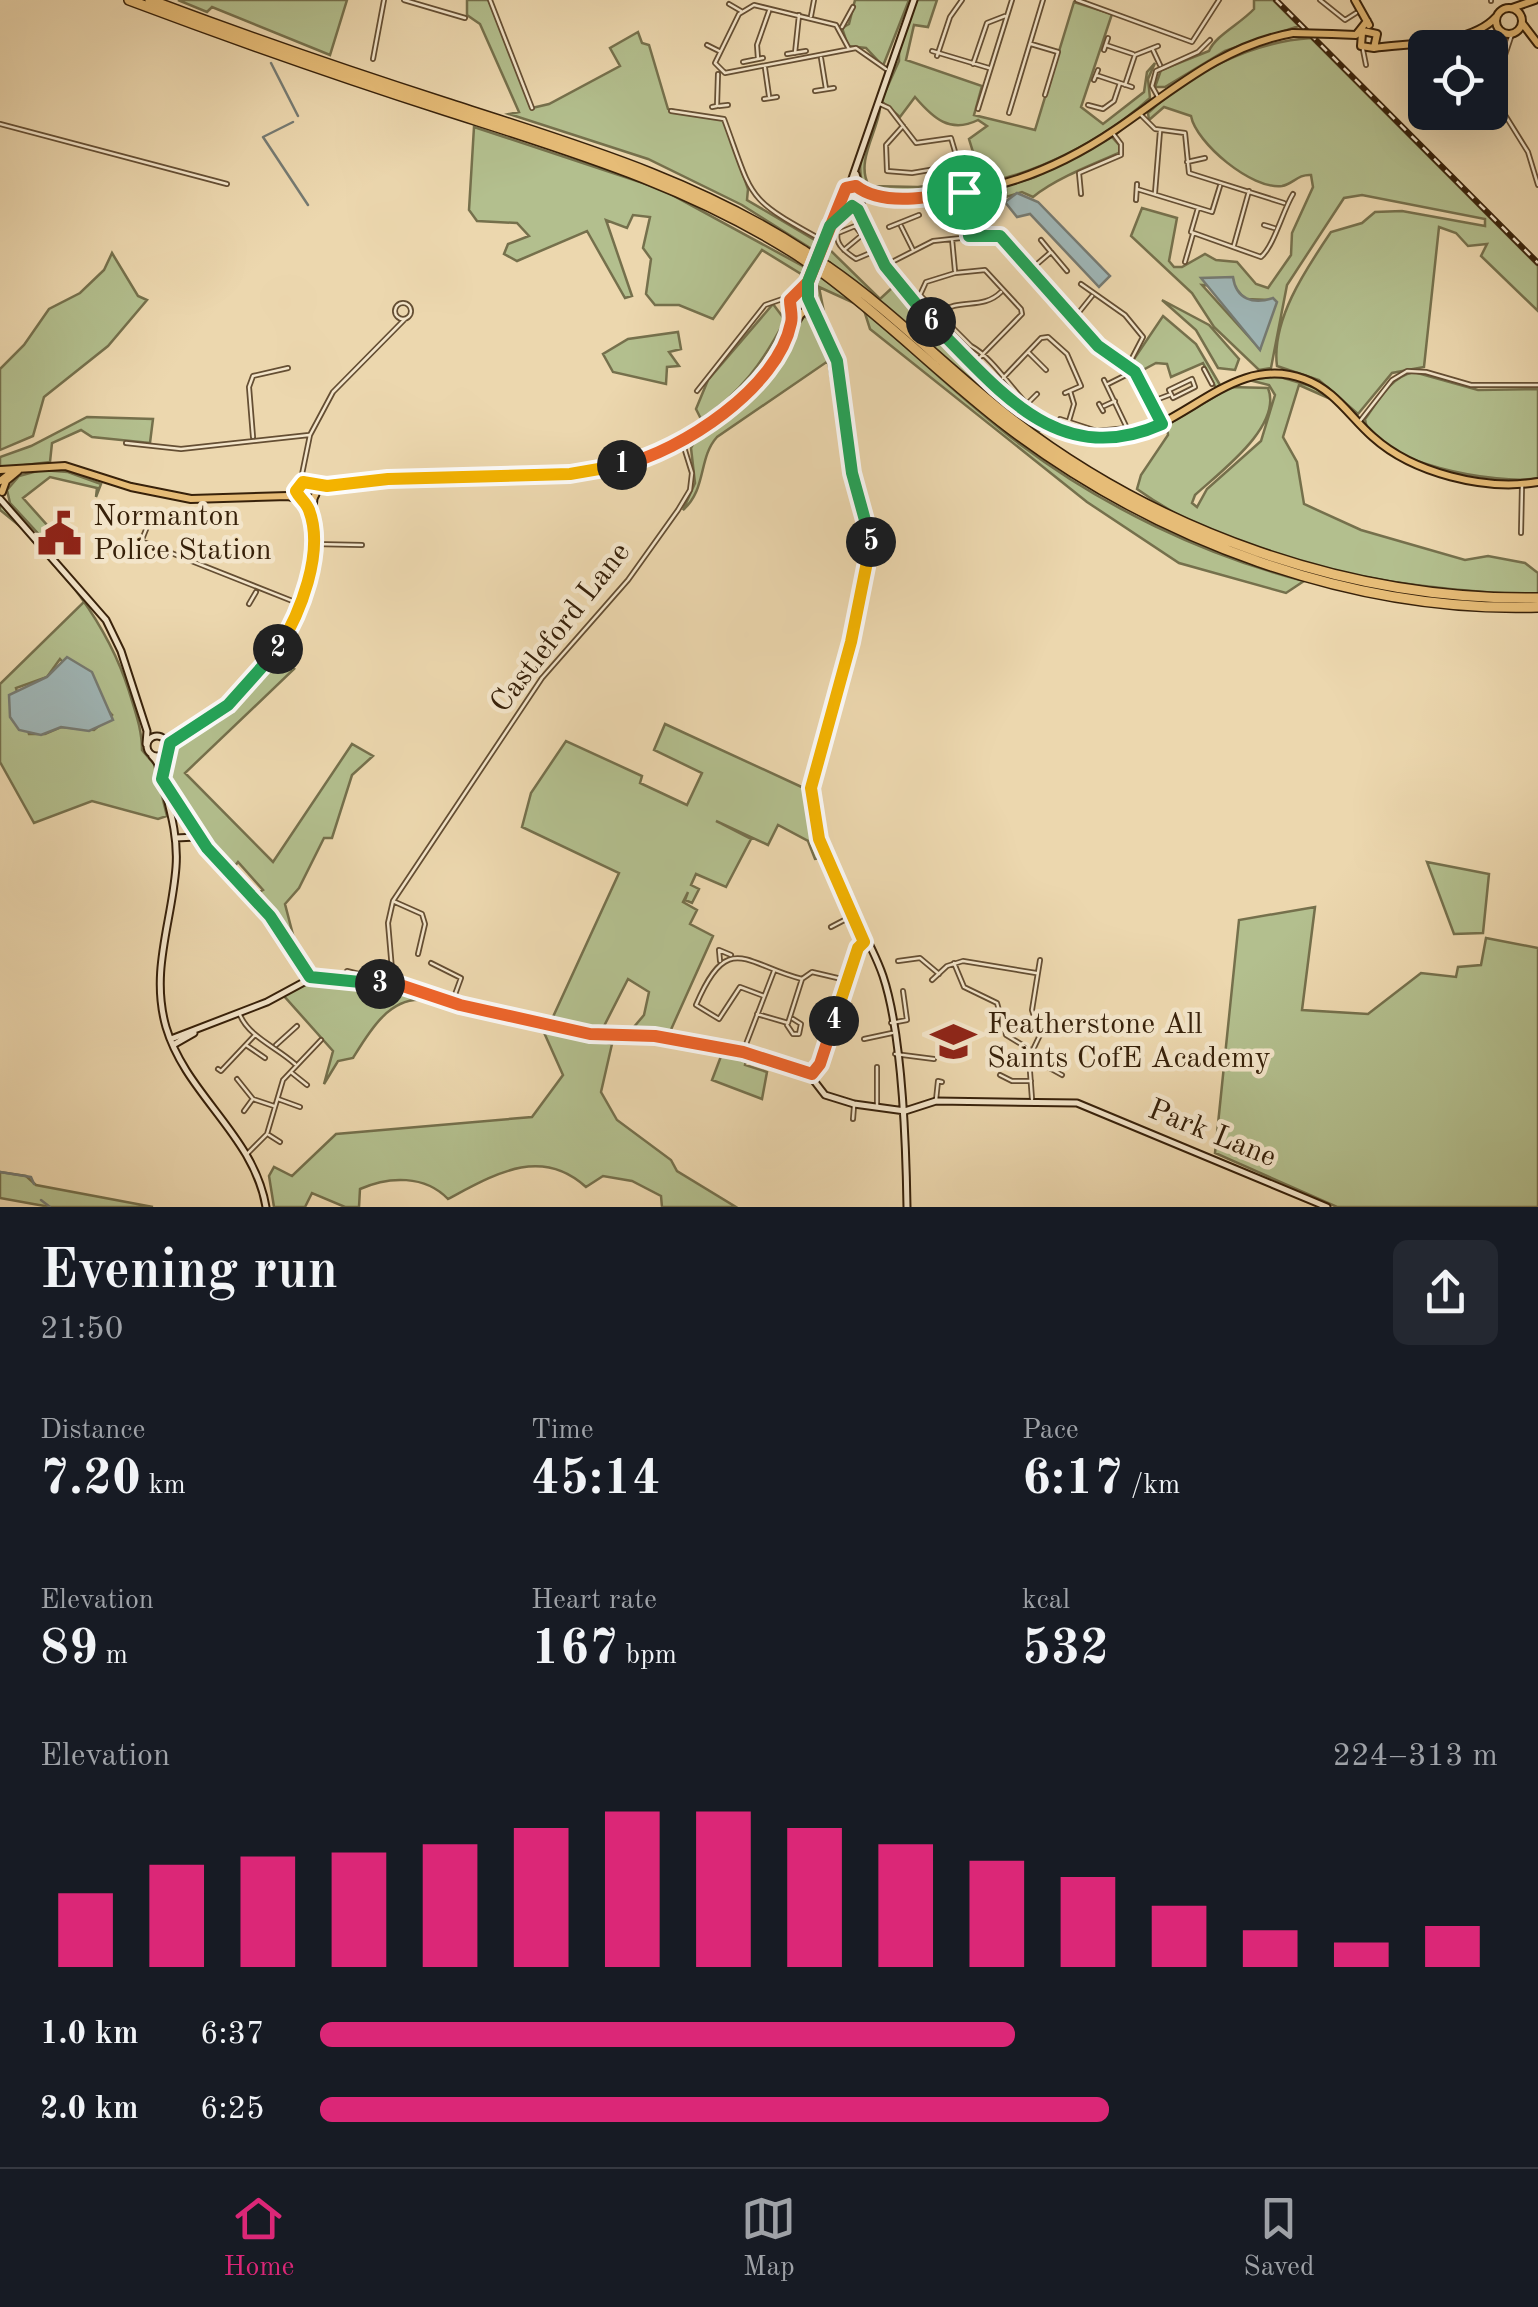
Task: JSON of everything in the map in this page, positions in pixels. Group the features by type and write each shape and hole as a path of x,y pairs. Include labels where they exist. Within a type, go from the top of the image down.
{"highway":[{"path":"120,0 626,168 706,203 802,254"},
{"path":"129,0 189,23"},
{"path":"150,0 634,163 725,204 825,270 1012,420 1158,509 1266,555 1356,580 1430,592 1538,598"},
{"path":"164,0 240,33"},
{"path":"825,270 1013,431 1071,470 1168,524 1258,561 1366,590 1460,605 1538,607"}],"main road":[{"path":"914,0 849,187 876,251 910,301 1025,412 1065,432 1107,438 1162,424 1228,381 1267,372 1298,377 1330,393 1388,450 1417,464 1474,480 1538,482"},
{"path":"1355,0 1376,33 1400,47"},
{"path":"1345,36 1366,50 1422,46 1482,28 1511,8 1531,2"},
{"path":"1514,33 1531,2"},
{"path":"1511,8 1538,44"},
{"path":"1496,18 1501,30"},
{"path":"1366,50 1362,32 1367,21"},
{"path":"1482,28 1495,30"},
{"path":"1508,32 1526,32"},
{"path":"791,323 790,308 795,295 808,282 836,216 855,203 878,197 964,192 1053,166 1112,132 1238,48 1293,33 1376,33"},
{"path":"1366,50 1376,33"},
{"path":"855,203 862,190 856,171"},
{"path":"849,187 878,197"},
{"path":"808,282 814,320 837,361 852,473 872,538 851,642 811,788 816,828 852,916 883,977 896,1054 907,1207"},
{"path":"795,295 809,302"},
{"path":"276,496 312,482 335,486 602,470 639,462 682,443 717,420 751,388 791,323 809,302"},
{"path":"790,308 814,320"},
{"path":"0,470 28,466 81,470 132,487 191,499 276,496 302,500 335,486"},
{"path":"28,466 0,486 7,505 106,620 144,722 146,744 161,770 176,838 174,889 160,966 160,997 172,1042 248,1152 266,1207"},
{"path":"152,756 228,705 268,663 300,604 312,544 312,482"},
{"path":"298,486 310,515"},
{"path":"144,722 167,749"},
{"path":"146,744 158,736 180,736"},
{"path":"161,770 167,749"},
{"path":"165,789 199,838 270,916 310,977"},
{"path":"176,838 199,838"},
{"path":"172,1042 240,1014 310,977 393,984 452,1002 604,1036 655,1036 743,1052 812,1074 825,1095 901,1111"},
{"name":"Park Lane","path":"901,1111 936,1101 1077,1104 1327,1207"}],"street":[{"path":"373,59 384,0"},
{"path":"404,0 465,18"},
{"path":"490,0 532,108"},
{"path":"810,18 814,0"},
{"path":"962,0 950,18 936,54 990,69"},
{"path":"978,109 1012,0"},
{"path":"1009,113 1043,0"},
{"path":"1077,0 1192,42 1219,0"},
{"path":"1320,0 1348,20 1356,13"},
{"path":"728,105 715,107 714,83 719,72 715,63 741,12 760,3 770,10 840,28"},
{"path":"729,4 741,12"},
{"path":"848,49 840,28 853,7"},
{"path":"744,62 760,59 756,45 770,10"},
{"path":"1335,18 1340,14"},
{"path":"795,52 799,15"},
{"path":"974,64 986,23 1007,16"},
{"path":"1508,41 1514,33"},
{"path":"1108,38 1105,48 1135,55 1158,46"},
{"path":"1159,98 1151,81 1161,67 1198,52 1210,40"},
{"path":"707,44 719,51"},
{"path":"1030,44 1058,52 1045,96"},
{"path":"1152,48 1161,67"},
{"path":"719,72 848,49 864,49 876,64 888,70"},
{"path":"1366,50 1366,66"},
{"path":"788,54 806,51"},
{"path":"1088,105 1102,109 1114,102 1135,55"},
{"path":"821,56 826,89"},
{"path":"765,66 766,98 777,97"},
{"path":"1096,75 1132,87"},
{"path":"814,91 834,88"},
{"path":"877,103 889,108 903,126 916,143 926,138 951,138 958,165 912,173 887,170 886,145 903,126"},
{"path":"671,112 724,119 740,174 758,203 824,241"},
{"path":"1139,113 1151,127 1185,133 1189,173 1284,203"},
{"path":"1508,120 1528,152 1538,184"},
{"path":"0,124 227,184"},
{"path":"1153,194 1160,130"},
{"path":"1081,194 1079,173 1121,155 1121,144 1112,132"},
{"path":"1188,162 1206,158"},
{"path":"1136,200 1137,187 1212,212 1220,184"},
{"path":"1233,246 1249,191"},
{"path":"964,192 969,236"},
{"path":"1194,233 1264,256 1284,203 1294,194"},
{"path":"1185,262 1190,256 1198,208"},
{"path":"888,227 919,215"},
{"path":"900,224 913,250"},
{"path":"1264,225 1275,228"},
{"path":"844,250 862,236 858,227 838,233 836,238 844,250 861,260 876,251"},
{"path":"885,266 913,250 952,238 998,234 1051,298 1076,316 1098,346 1134,371 1162,424"},
{"path":"952,238 955,273"},
{"path":"1041,240 1067,271"},
{"path":"1029,271 1051,252"},
{"path":"974,364 984,354 1022,314 985,270 929,280 920,290 940,313 984,354 1029,406 1036,394"},
{"path":"1081,284 1126,315 1142,337 1128,366"},
{"path":"940,313 948,306 988,303 1003,290"},
{"path":"1076,316 1093,294"},
{"path":"697,391 764,305 795,295"},
{"path":"779,298 790,308"},
{"path":"298,486 310,435 333,392 412,311 406,303 396,306 394,327"},
{"path":"396,314 405,319"},
{"path":"1002,379 1040,338 1052,338 1067,354 1081,386 1068,392 1074,404 1065,432"},
{"path":"1028,352 1046,370"},
{"path":"1028,368 1036,360"},
{"path":"253,438 249,387 253,376 288,368"},
{"path":"1204,368 1212,384"},
{"path":"1060,420 1101,432 1127,428 1106,382 1134,371"},
{"path":"1359,422 1392,380 1407,371 1426,372 1472,385 1538,385"},
{"path":"1194,383 1208,376"},
{"path":"1192,380 1194,383 1195,387 1173,398 1169,390 1192,380"},
{"path":"1152,402 1171,394"},
{"path":"1102,407 1114,401"},
{"path":"126,442 182,449 253,438 310,435"},
{"name":"Castleford Lane","path":"393,901 542,678 628,580 678,510 690,490 692,472 682,443"},
{"path":"304,470 312,482"},
{"path":"1521,533 1522,484"},
{"path":"135,557 147,527"},
{"path":"141,541 300,604"},
{"path":"312,544 362,545"},
{"path":"249,604 257,589"},
{"path":"393,984 388,924 393,901 422,914 425,924 418,954"},
{"path":"831,928 852,916"},
{"path":"812,1074 822,1058 858,948 864,942"},
{"path":"720,962 719,950 732,956 748,956 802,979"},
{"path":"732,956 720,962 698,1000 699,1010 719,1018 740,987 764,996"},
{"path":"900,959 920,958 938,974"},
{"path":"954,963 964,987 997,1003 1006,1035 1032,1051"},
{"path":"932,980 954,963 1038,974"},
{"path":"434,972 434,964 462,978 452,1002"},
{"path":"1032,1103 1032,1051 1040,1035 1032,1010 1041,964"},
{"path":"743,1052 775,970"},
{"path":"787,1023 802,979 815,972 847,981"},
{"path":"891,1023 907,1020 903,991"},
{"path":"240,1014 255,1035 295,1064"},
{"path":"757,1014 787,1023 798,1035 801,1024 791,1018"},
{"path":"275,1046 297,1026"},
{"path":"864,1038 892,1032"},
{"path":"218,1069 222,1071 255,1035"},
{"path":"248,1152 268,1134 276,1098 295,1064 321,1040"},
{"path":"246,1044 265,1058"},
{"path":"896,1054 934,1059"},
{"path":"1030,1068 1044,1065 1062,1075"},
{"path":"867,1073 876,1070 876,1107"},
{"path":"290,1072 306,1085"},
{"path":"1000,1075 1031,1080"},
{"path":"236,1080 253,1099 275,1106"},
{"path":"936,1101 938,1081 942,1082"},
{"path":"276,1098 300,1107"},
{"path":"244,1111 253,1099"},
{"path":"852,1119 854,1104"},
{"path":"268,1134 280,1142"}],"green space":[{"path":"178,0 347,0 330,55 212,7 207,12"},
{"path":"467,0 491,0 532,108 549,104 620,66 610,48 638,32 642,43 649,45 668,109 724,119 748,189 747,200 818,242 815,251 742,205 648,159 509,114 519,112 480,24 467,15"},
{"path":"855,0 909,0 883,66 866,48 848,46 842,28 849,24"},
{"path":"917,0 937,0 928,27 914,25 906,60 982,86 974,115 1035,130 1074,2 1112,14 1081,107 1103,124 1144,92 1147,72 1155,63 1148,79 1150,98 1072,152 1013,176 951,189 893,194 867,190 862,182 861,160 880,108 866,157 865,177 869,186 918,187 981,178 969,139 987,126 978,120 959,125 943,122 915,97 900,117 881,101 899,61 899,47"},
{"path":"1254,0 1273,0 1299,26 1225,51 1165,87 1155,87 1161,70 1209,51 1254,9"},
{"path":"1311,38 1538,266 1538,311 1481,256 1487,244 1468,246 1456,233 1439,227 1424,367 1392,373 1358,414 1319,380 1277,366 1279,331 1285,313 1321,246 1331,232 1362,223 1375,212 1402,211 1485,226 1485,219 1362,195 1344,198 1287,285 1271,368 1259,370 1214,327 1192,293 1131,236 1142,208 1177,218 1169,261 1174,267 1182,267 1205,254 1216,260 1237,262 1256,284 1268,288 1291,255 1292,233 1313,187 1311,175 1282,186 1256,181 1214,151 1191,116 1164,107 1149,120 1148,113 1203,72 1245,53","holes":["1202,285 1234,287 1245,299 1269,300 1260,349"]},
{"path":"474,127 661,189 810,270 806,277 762,250 713,319 679,305 655,305 646,294 651,259 643,248 650,217 633,215 627,228 606,220 632,296 625,298 587,231 517,261 504,254 508,244 529,236 517,223 477,221 469,210"},
{"path":"1112,137 1120,146 1119,153 1062,178 1033,197 1022,192 1006,197 1006,191 997,194 996,189 1035,177"},
{"path":"826,246 880,299 894,286 1008,402 1046,430 1037,431 1009,410 822,257"},
{"path":"112,253 138,296 147,300 108,346 44,397 33,436 0,450 0,369 24,345 49,309 80,293 104,270"},
{"path":"814,272 854,303 819,287 829,338 815,309"},
{"path":"1162,300 1209,325 1239,359 1235,370 1218,368 1196,330"},
{"path":"773,304 785,320 768,350 750,376 701,419 696,409 708,380"},
{"path":"864,311 994,424 1086,489 1192,543 1304,581 1286,593 1179,563 1087,502 870,329"},
{"path":"802,316 816,324 834,361 852,477 870,536 857,615 832,692 851,626 866,532 848,472 828,361 717,437 707,454 696,493 683,510 695,483 691,448 695,441 747,396"},
{"path":"1163,316 1196,344 1220,385 1216,388 1203,363 1171,377 1167,364 1156,363 1141,371 1132,362"},
{"path":"678,332 681,349 669,352 679,366 667,367 666,384 613,372 603,354 628,339"},
{"path":"1414,372 1478,390 1538,389 1538,478 1496,478 1440,468 1389,448 1372,434 1365,419 1392,384"},
{"path":"1277,376 1314,387 1333,400 1299,385 1283,437 1297,462 1304,504 1361,530 1465,560 1488,556 1525,563 1538,573 1538,595 1435,587 1329,570 1228,538 1180,516 1137,489 1141,475 1168,435 1167,425 1231,387 1268,388 1270,403 1258,432 1195,495 1192,503 1197,507 1207,489 1261,441 1275,395 1269,385 1249,380"},
{"path":"87,417 153,419 150,443 92,437 81,430 52,443 50,462 0,468 0,457"},
{"path":"41,470 68,472 101,484 96,497 97,488 50,477 23,498 55,534 46,542 10,503 7,490 19,476"},
{"path":"0,502 76,590 21,527 0,510"},
{"path":"84,602 106,637 129,691 142,750 154,764 167,816 158,819 92,801 34,823 0,762 0,684","holes":["60,659 112,715 94,730 61,727 45,734 29,734 16,688 47,677"]},
{"path":"279,659 294,669 185,773 273,862 352,744 373,756 352,775 332,838 324,838 299,888 285,904 298,954 256,894 263,890 238,862 231,871 196,829 175,792 170,773 170,757 178,743 219,721"},
{"path":"665,724 806,789 823,858 815,859 808,841 778,825 768,845 716,821 751,839 726,887 696,874 691,885 699,889 692,903 685,900 688,892 683,902 697,910 690,924 713,936 669,1034 628,1034 644,1015 649,992 628,979 602,1030 552,1019 619,873 522,827 531,793 566,741 642,776 640,783 687,805 702,773 654,750"},
{"path":"1427,862 1489,874 1483,933 1454,934"},
{"path":"1315,907 1302,1010 1368,1014 1421,973 1456,977 1458,967 1481,965 1486,938 1538,948 1538,1207 1337,1207 1215,1153 1239,920"},
{"path":"314,978 392,990 423,1000 390,1010 373,1027 353,1058 338,1061 324,1084 333,1051 284,996"},
{"path":"542,1028 612,1044 601,1092 617,1120 671,1160 677,1171 736,1207 662,1207 661,1196 632,1181 603,1176 586,1187 552,1168 535,1166 500,1173 448,1199 429,1185 395,1180 360,1189 359,1207 345,1207 312,1193 305,1207 274,1207 269,1176 274,1167 292,1176 336,1134 532,1117 563,1075"},
{"path":"723,1051 747,1055 745,1065 767,1072 762,1099 712,1080"},
{"path":"0,1172 26,1176 36,1185 153,1207 50,1207 0,1198"}],"water":[{"path":"1017,193 1038,202 1110,276 1099,287 1030,214 1017,217 1005,202"},
{"path":"1233,277 1238,291 1247,298 1273,298 1277,302 1260,350 1201,278"},
{"path":"67,657 92,672 113,720 89,731 61,727 41,735 19,730 10,717 9,695 47,677"}],"waterway":[{"path":"271,63 298,116"},
{"path":"293,122 263,137 308,205"},
{"path":"0,1172 31,1177 34,1184"},
{"path":"41,1200 50,1207"}],"railway":[{"path":"1276,0 1538,263"}],"place":[{"name":"Normanton Police Station","path":"60,534"},
{"name":"Featherstone All Saints CofE Academy","path":"954,1042"}],"route":[{"path":"964,192 891,198 870,195 856,186 846,188 844,201 832,221 808,282 790,300 791,323 768,366 717,420 662,452 639,462 570,474 388,479 327,486 306,481 298,484 296,494 310,515 312,544 307,579 293,623 268,663 228,705 170,743 161,770 165,789 199,838 270,916 310,977 317,974 364,985 397,984 460,1005 590,1034 660,1037 748,1054 812,1074 818,1069 858,948 864,942 819,839 812,782 851,642 872,538 852,473 837,361 814,320 808,298 808,282 824,241 832,221 845,209 856,208 876,251 904,294 1036,421 1077,436 1097,438 1132,435 1162,424 1135,372 1098,346 1076,316 1051,298 1000,236 969,236 964,192"}]}
